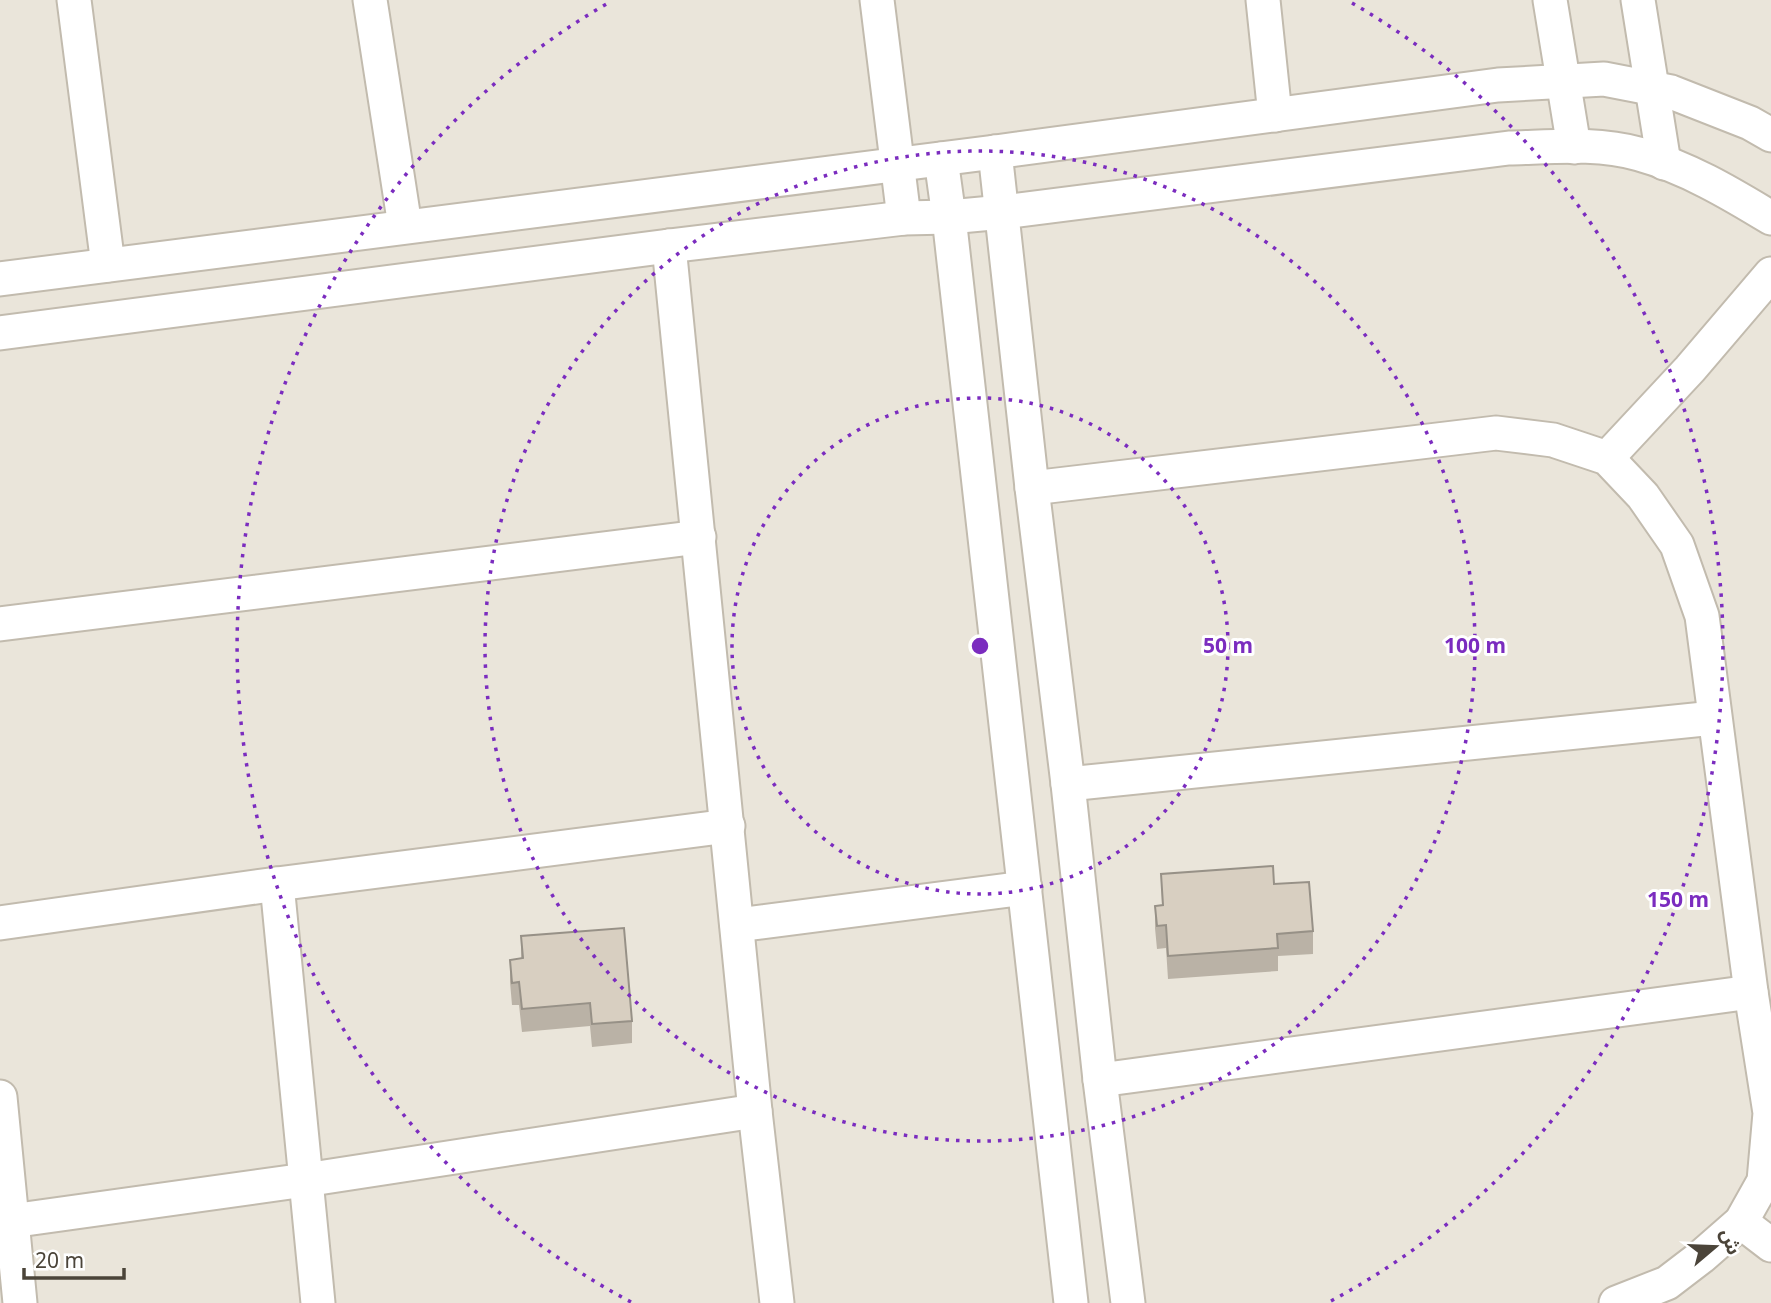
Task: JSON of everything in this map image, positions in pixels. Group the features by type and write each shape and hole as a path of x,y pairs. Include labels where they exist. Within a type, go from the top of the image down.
{"street":[{"path":"75,0 108,265"},
{"path":"370,0 405,226"},
{"path":"877,0 904,218"},
{"path":"1263,0 1275,115"},
{"path":"1550,0 1574,146"},
{"path":"1638,0 1664,163"},
{"path":"0,279 1498,85 1604,79 1671,92 1750,123 1771,135"},
{"path":"0,334 668,246 904,218 1003,212 1508,148 1574,146 1637,153 1727,191 1771,218"},
{"path":"995,152 1032,488 1069,784 1100,1080 1128,1303"},
{"path":"941,159 950,217 1071,1303"},
{"path":"668,246 755,1111 777,1303"},
{"path":"1607,458 1690,369 1771,274"},
{"path":"1032,488 1496,433 1553,440 1607,458 1643,496 1677,545 1702,616 1751,992 1770,1112 1764,1181 1741,1222 1667,1283 1616,1303"},
{"path":"0,624 699,537"},
{"path":"1069,784 1714,718"},
{"path":"0,923 728,826"},
{"path":"277,884 318,1303"},
{"path":"737,925 1025,888"},
{"path":"1100,1080 1751,992"},
{"path":"0,1097 20,1303"},
{"path":"11,1222 755,1111"},
{"path":"1741,1222 1771,1245"}],"shaded area":[{"path":"0,0 1771,0 1771,1303 0,1303"}],"building":[{"path":"1273,866 1274,884 1309,882 1313,931 1277,934 1278,948 1168,956 1166,925 1157,926 1155,906 1163,905 1161,874"},
{"path":"624,928 632,1021 592,1024 590,1003 522,1009 519,982 512,983 510,960 523,958 521,936"}]}
